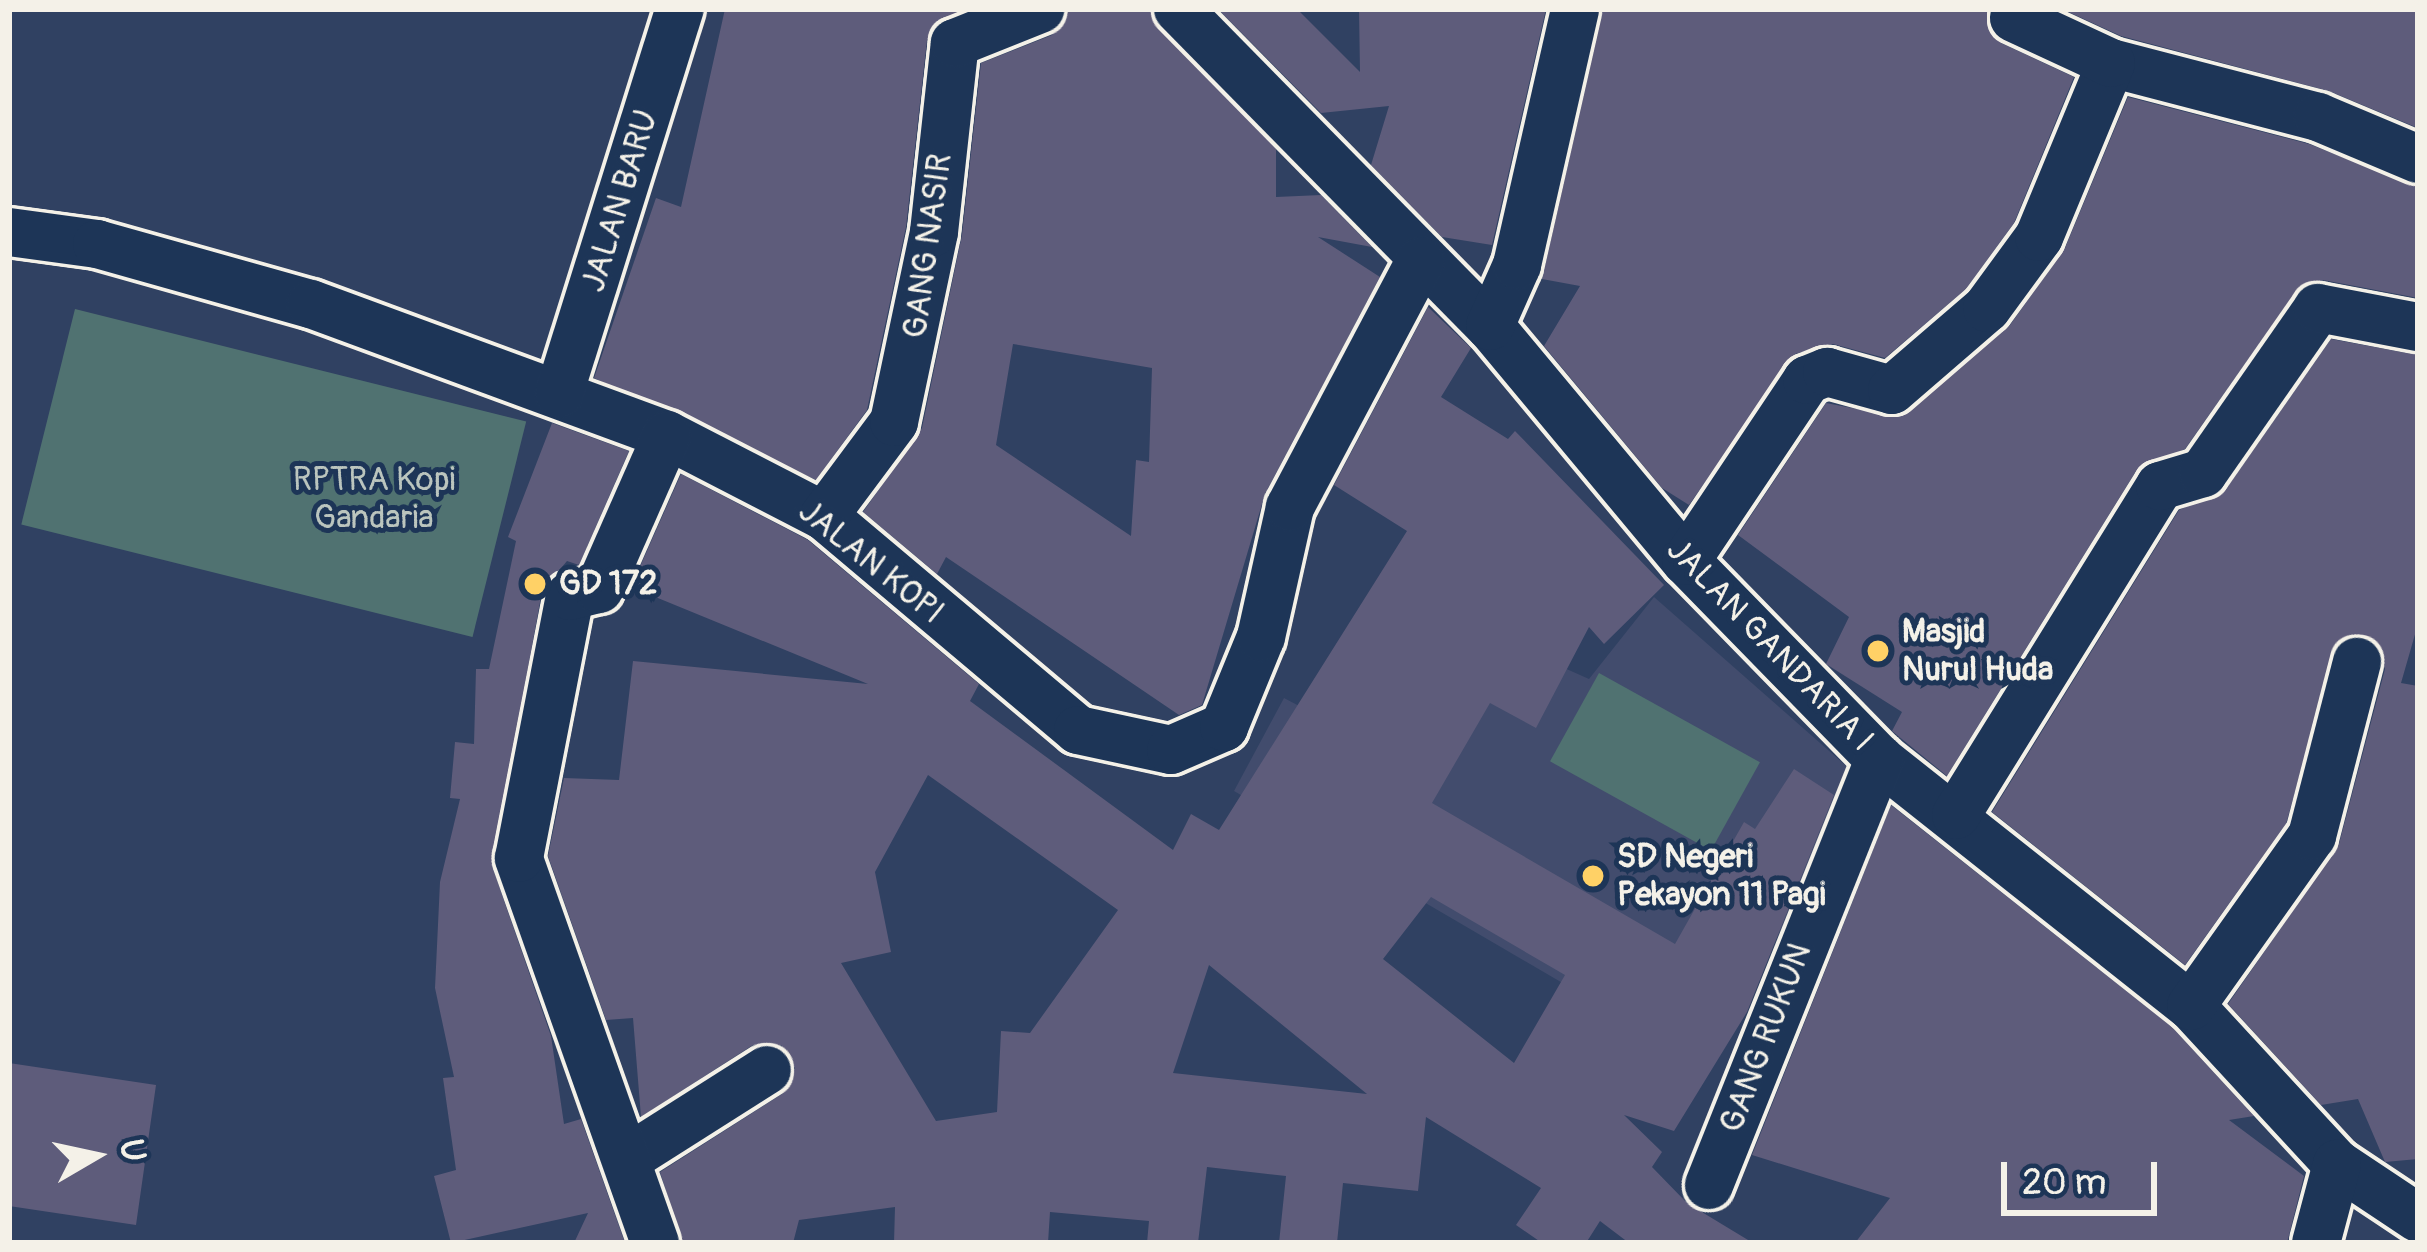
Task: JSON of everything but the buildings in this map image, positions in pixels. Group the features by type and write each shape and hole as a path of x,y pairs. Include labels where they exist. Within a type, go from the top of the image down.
{"street":[{"name":"JALAN BARU","path":"559,394 680,9"},
{"name":"GANG NASIR","path":"824,516 894,422 934,232 956,43 1040,9"},
{"path":"1490,326 1517,265 1575,9"},
{"name":"JALAN GANDARIA I","path":"1191,14 1420,261 1490,326 1686,561 1879,759 1956,815 2191,1006 2337,1164 2418,1217"},
{"path":"2014,17 2111,63 2318,117 2418,159"},
{"path":"1686,561 1808,380 1827,372 1892,390 2004,290 2066,186 2111,63"},
{"name":"JALAN KOPI","path":"9,232 209,273 667,435 824,516 1078,730 1104,743 1202,745 1225,728 1261,637 1299,486 1420,261"},
{"path":"1956,815 2160,486 2203,473 2314,312 2331,307 2418,327"},
{"path":"656,1243 563,961 519,858 570,596 599,589 667,435"},
{"path":"2191,1006 2312,836 2357,662"},
{"name":"GANG RUKUN","path":"1709,1185 1879,759"},
{"path":"630,1157 767,1070"},
{"path":"2316,1243 2337,1164"}],"shaded area":[{"name":"SD Negeri Pekayon 11 Pagi","path":"1654,597 1861,779 1708,1068 1234,791 1284,698 1364,740 1448,616 1589,679"}],"green space":[{"name":"RPTRA Kopi Gandaria","path":"75,309 526,421 472,637 21,524"},
{"path":"1599,673 1760,762 1711,851 1550,761"}],"place":[{"name":"GD 172","path":"535,584"},
{"name":"Masjid Nurul Huda","path":"1878,651"},
{"name":"SD Negeri Pekayon 11 Pagi","path":"1593,876"}]}
